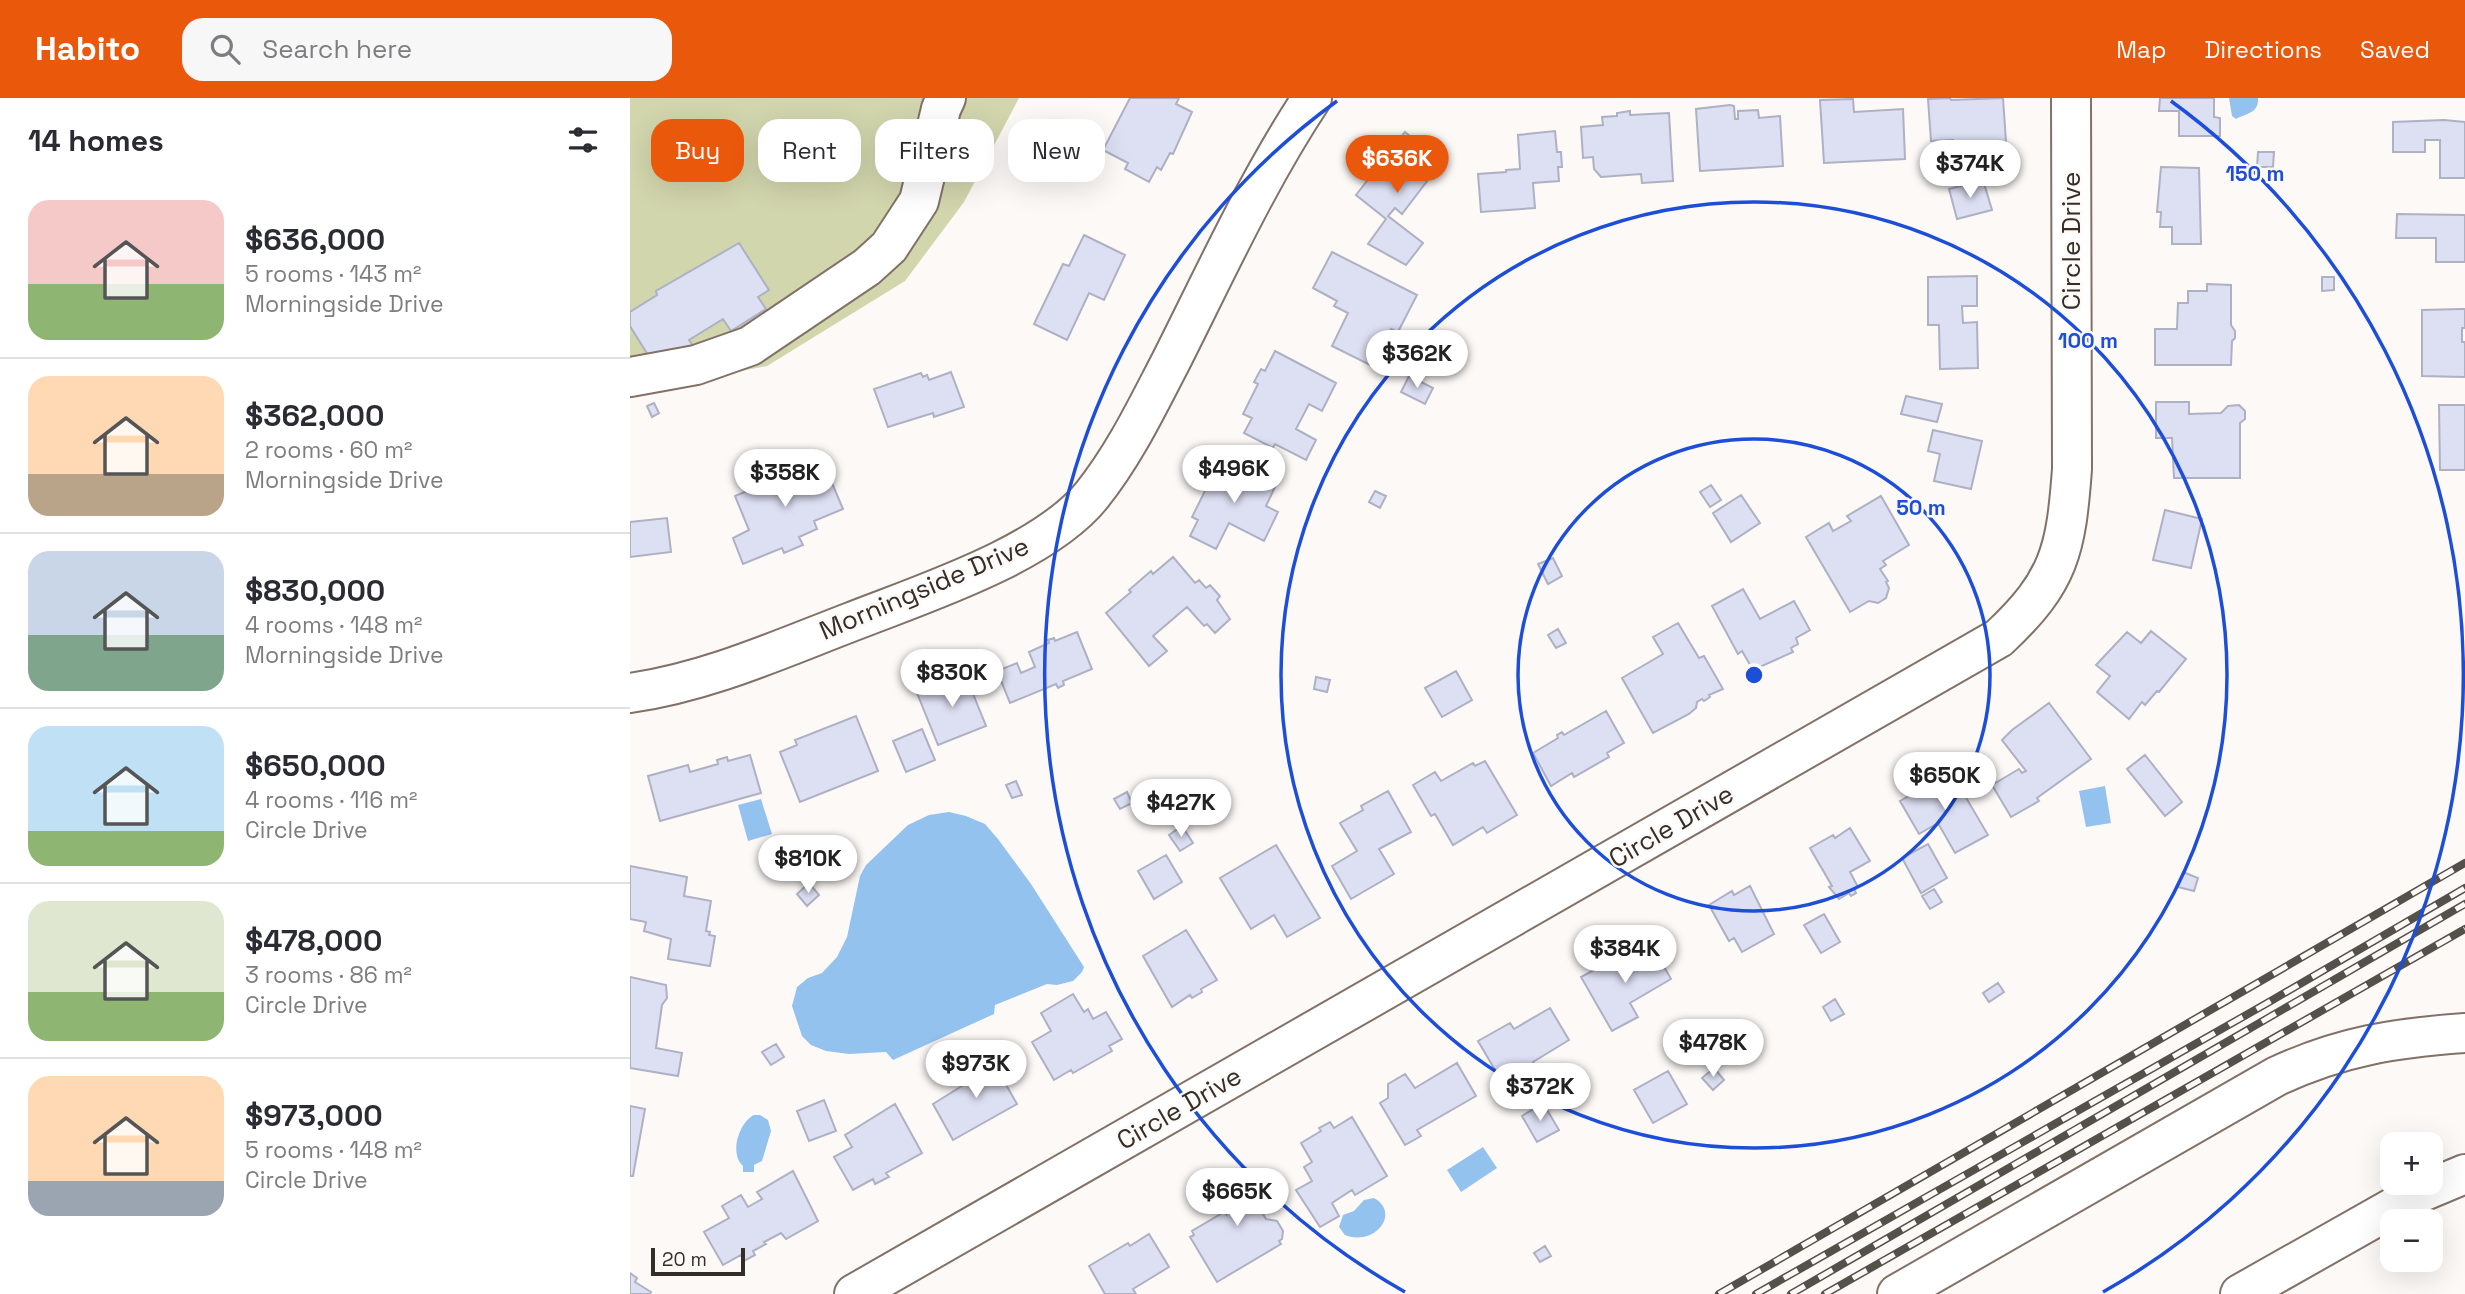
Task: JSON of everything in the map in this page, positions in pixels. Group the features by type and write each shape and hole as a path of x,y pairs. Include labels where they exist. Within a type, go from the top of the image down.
{"main road":[{"path":"630,377 696,365 750,346 867,267 889,247 919,201 946,98"},
{"name":"Morningside Drive","path":"630,693 673,686 727,670 936,588 1031,544 1068,519 1098,487 1135,429 1278,153 1312,98"},
{"name":"Circle Drive","path":"855,1294 1999,638 2024,615 2042,592 2057,565 2070,500 2071,98"},
{"path":"1897,1294 2277,1076 2312,1060 2352,1047 2401,1038 2465,1032"},
{"path":"2240,1294 2417,1194 2465,1174"}],"green space":[{"path":"630,98 1019,98 994,145 994,119 875,119 875,182 975,182 964,202 905,281 767,366 630,393"}],"water":[{"path":"2229,98 2258,98 2258,103 2252,112 2236,119 2232,116"},
{"path":"2105,786 2111,823 2086,827 2079,791"},
{"path":"761,799 772,834 748,841 738,805"},
{"path":"949,812 985,824 998,839 1031,884 1084,967 1082,972 1073,981 1057,985 1047,984 995,1005 994,1014 893,1060 886,1052 849,1054 826,1051 811,1045 802,1036 792,1006 797,987 808,978 822,973 837,957 847,937 860,876 866,865 908,825 929,815"},
{"path":"754,1115 768,1120 771,1131 762,1161 754,1165 754,1172 743,1172 736,1146 744,1124"},
{"path":"1483,1147 1497,1168 1461,1192 1447,1170"},
{"path":"1374,1198 1382,1204 1385,1212 1381,1227 1366,1236 1345,1235 1339,1227 1343,1215 1354,1211 1364,1200"}],"building":[{"path":"1130,98 1179,98 1176,104 1192,112 1173,154 1170,153 1161,170 1157,167 1149,182 1125,169 1128,163 1105,151"},
{"path":"2003,98 2006,142 1986,147 1981,144 1953,145 1953,140 1931,141 1928,99"},
{"path":"2160,98 2214,98 2214,117 2220,118 2220,136 2179,136 2179,111 2159,111"},
{"path":"1853,99 1854,112 1903,109 1905,159 1824,163 1820,100"},
{"path":"1734,106 1735,119 1738,119 1738,111 1758,110 1759,118 1780,116 1783,166 1700,171 1696,109"},
{"path":"1630,111 1630,115 1669,113 1673,181 1642,183 1641,174 1601,177 1594,169 1593,157 1583,158 1581,127 1603,125 1602,117 1617,116 1617,113"},
{"path":"2393,122 2465,122 2465,178 2440,178 2440,140 2425,140 2425,152 2393,152"},
{"path":"1555,131 1557,152 1561,152 1559,181 1533,183 1535,208 1481,212 1478,174 1520,169 1518,135"},
{"path":"1405,132 1434,156 1426,166 1434,172 1402,214 1395,208 1388,216 1423,243 1406,265 1368,244 1386,219 1356,195"},
{"path":"2258,152 2274,152 2273,167 2257,167"},
{"path":"2161,167 2199,168 2201,244 2172,244 2172,227 2160,227 2161,212 2157,212"},
{"path":"1983,180 1992,210 1957,219 1949,189"},
{"path":"2397,214 2465,215 2465,262 2436,262 2436,238 2396,238"},
{"path":"1084,235 1125,255 1104,300 1089,293 1067,340 1034,324 1063,264 1069,266"},
{"path":"739,243 769,290 758,297 766,309 731,331 723,319 689,340 694,347 653,363 630,326 630,312 657,295 656,291"},
{"path":"1332,252 1417,295 1398,332 1391,329 1372,366 1332,346 1348,313 1334,306 1337,301 1313,288"},
{"path":"1977,276 1977,306 1962,306 1963,323 1977,322 1978,368 1940,369 1939,325 1928,325 1928,277"},
{"path":"2322,277 2334,277 2334,290 2322,291"},
{"path":"2207,284 2231,285 2231,325 2235,338 2232,341 2231,365 2155,365 2155,329 2177,329 2178,303 2188,303 2188,291 2207,291"},
{"path":"2465,309 2462,342 2465,342 2465,377 2422,376 2422,310"},
{"path":"1275,351 1336,383 1322,411 1309,404 1296,429 1316,440 1306,460 1275,444 1273,448 1244,433 1252,418 1243,414 1258,384 1254,382 1261,369 1265,371"},
{"path":"951,372 964,407 888,427 874,389 921,373 923,377 927,375 929,380"},
{"path":"1409,376 1433,388 1425,404 1401,392"},
{"path":"1906,396 1942,404 1937,422 1901,414"},
{"path":"2156,402 2189,402 2189,414 2221,413 2228,406 2239,405 2245,411 2245,419 2240,423 2240,478 2174,478 2172,438 2156,438"},
{"path":"654,403 659,413 652,417 647,406"},
{"path":"2439,405 2465,405 2465,470 2440,470"},
{"path":"1933,430 1982,441 1971,489 1934,481 1940,454 1928,451"},
{"path":"821,457 843,509 814,521 817,529 799,537 803,545 784,553 782,548 743,564 733,538 749,530 735,496 771,481 768,474 791,464 793,469"},
{"path":"1221,459 1276,485 1266,506 1278,512 1264,541 1229,523 1216,549 1190,536 1198,520 1192,517"},
{"path":"1711,485 1721,500 1710,507 1700,492"},
{"path":"1375,491 1386,496 1380,508 1369,502"},
{"path":"1741,495 1760,523 1731,542 1713,513"},
{"path":"1881,496 1909,545 1883,561 1886,565 1880,569 1889,588 1886,598 1878,603 1869,601 1850,612 1806,537 1829,523 1833,531 1851,521 1847,516"},
{"path":"2165,510 2202,519 2191,568 2153,560"},
{"path":"667,518 671,552 630,557 630,522"},
{"path":"1173,557 1195,583 1199,580 1206,588 1210,585 1220,596 1217,600 1230,619 1215,633 1207,624 1204,626 1187,607 1153,636 1167,651 1149,666 1106,613 1151,571 1153,574"},
{"path":"1553,558 1562,576 1548,584 1538,564"},
{"path":"1743,589 1760,619 1794,601 1810,630 1796,638 1798,644 1791,648 1793,652 1753,670 1742,651 1738,654 1712,606"},
{"path":"1678,623 1699,658 1704,656 1723,689 1709,695 1704,701 1702,699 1697,702 1696,708 1689,714 1653,733 1622,678 1663,654 1653,637"},
{"path":"1558,629 1566,643 1556,648 1548,635"},
{"path":"2151,631 2186,659 2159,692 2145,705 2142,702 2129,719 2097,692 2110,676 2096,665 2127,632 2141,643"},
{"path":"1077,632 1092,669 1063,681 1064,685 1058,688 1056,684 1010,703 997,671 1017,663 1021,673 1035,667 1029,652 1049,643 1048,640 1054,638 1055,641"},
{"path":"1456,671 1472,700 1442,717 1425,688"},
{"path":"965,674 986,726 938,745 917,693"},
{"path":"1316,677 1330,680 1327,692 1314,689"},
{"path":"2049,703 2091,759 2037,798 2039,801 2011,817 1992,785 2019,769 2022,773 2026,771 2002,740"},
{"path":"1606,711 1624,743 1607,753 1609,757 1574,777 1572,773 1551,786 1533,753 1558,738 1557,735 1562,732 1564,735"},
{"path":"856,716 878,771 800,802 780,752 797,745 795,740"},
{"path":"922,729 935,760 906,772 893,741"},
{"path":"750,755 761,793 660,821 648,776 688,765 690,772 718,764 717,760 727,757 728,761"},
{"path":"2145,755 2182,802 2165,816 2127,769"},
{"path":"1485,761 1517,815 1487,833 1483,827 1453,845 1435,814 1431,816 1413,785 1435,772 1441,781 1473,763 1475,766"},
{"path":"1951,772 1988,835 1955,853 1938,823 1919,834 1900,801"},
{"path":"1016,781 1022,795 1012,798 1006,785"},
{"path":"1388,791 1411,832 1379,849 1394,874 1351,899 1332,866 1357,851 1340,823 1363,810 1361,806"},
{"path":"1127,792 1132,803 1120,809 1114,799"},
{"path":"1182,826 1193,843 1180,851 1169,835"},
{"path":"1850,828 1870,861 1850,872 1858,887 1854,889 1856,893 1851,896 1849,893 1839,899 1829,887 1832,886 1810,848 1833,835 1835,838"},
{"path":"1928,844 1947,878 1921,893 1902,858"},
{"path":"793,845 797,859 777,866 772,851"},
{"path":"1276,845 1320,918 1287,937 1274,915 1251,929 1220,878"},
{"path":"1166,855 1182,882 1154,899 1138,871"},
{"path":"630,866 687,877 684,896 711,901 706,931 715,936 710,966 668,959 671,939 644,931 646,922 630,919"},
{"path":"2183,872 2198,878 2194,891 2178,887"},
{"path":"809,883 819,895 807,906 797,894"},
{"path":"1750,886 1774,934 1742,952 1734,938 1729,941 1709,905 1732,891 1734,895"},
{"path":"1934,889 1942,902 1930,909 1922,896"},
{"path":"1824,914 1840,942 1821,953 1804,925"},
{"path":"1186,930 1217,980 1192,998 1190,995 1172,1007 1143,956"},
{"path":"1652,946 1671,979 1630,1003 1638,1017 1612,1031 1581,977 1607,963 1611,970 1625,962 1622,956 1634,949 1637,955"},
{"path":"630,977 666,985 667,998 662,1005 656,1048 682,1053 678,1076 630,1068"},
{"path":"1998,983 2004,992 1989,1002 1983,993"},
{"path":"1073,994 1084,1012 1088,1009 1093,1019 1106,1012 1122,1039 1109,1046 1112,1051 1073,1073 1071,1070 1054,1080 1032,1042 1051,1031 1041,1013"},
{"path":"1835,999 1844,1014 1831,1021 1823,1007"},
{"path":"1550,1008 1569,1040 1533,1062 1542,1078 1511,1097 1478,1041 1510,1023 1514,1029"},
{"path":"776,1044 784,1057 771,1065 762,1052"},
{"path":"987,1051 1017,1104 953,1140 933,1104 981,1074 973,1059"},
{"path":"1457,1063 1476,1096 1417,1130 1421,1136 1405,1145 1380,1103 1388,1098 1388,1084 1405,1074 1415,1088"},
{"path":"1714,1068 1724,1080 1713,1090 1702,1078"},
{"path":"1668,1071 1687,1104 1653,1123 1634,1090"},
{"path":"824,1100 836,1131 809,1141 797,1111"},
{"path":"1543,1103 1559,1130 1537,1142 1522,1116"},
{"path":"895,1104 922,1153 886,1173 889,1177 875,1184 873,1179 853,1190 834,1157 852,1147 845,1135"},
{"path":"630,1106 645,1109 633,1176 630,1176"},
{"path":"1352,1117 1387,1176 1355,1195 1352,1190 1332,1203 1339,1216 1320,1227 1296,1190 1312,1181 1304,1167 1312,1162 1301,1143 1330,1122 1334,1128"},
{"path":"1246,1168 1266,1200 1258,1205 1266,1219 1277,1221 1283,1231 1279,1241 1281,1244 1217,1282 1190,1237 1194,1235 1192,1231 1224,1212 1227,1216 1211,1189"},
{"path":"793,1171 818,1221 786,1239 781,1233 764,1242 766,1244 753,1251 755,1255 744,1261 741,1255 723,1265 704,1232 729,1218 722,1206 741,1195 748,1207 762,1199 757,1192"},
{"path":"1149,1234 1169,1267 1133,1289 1136,1294 1105,1294 1089,1266"},
{"path":"1545,1246 1551,1256 1540,1262 1534,1253"},
{"path":"630,1273 637,1278 635,1282 651,1292 650,1294 630,1294"}],"railway":[{"path":"1719,1294 2465,863"},
{"path":"1756,1294 2465,888"},
{"path":"1791,1294 2465,904"},
{"path":"1825,1294 2465,929"}]}
